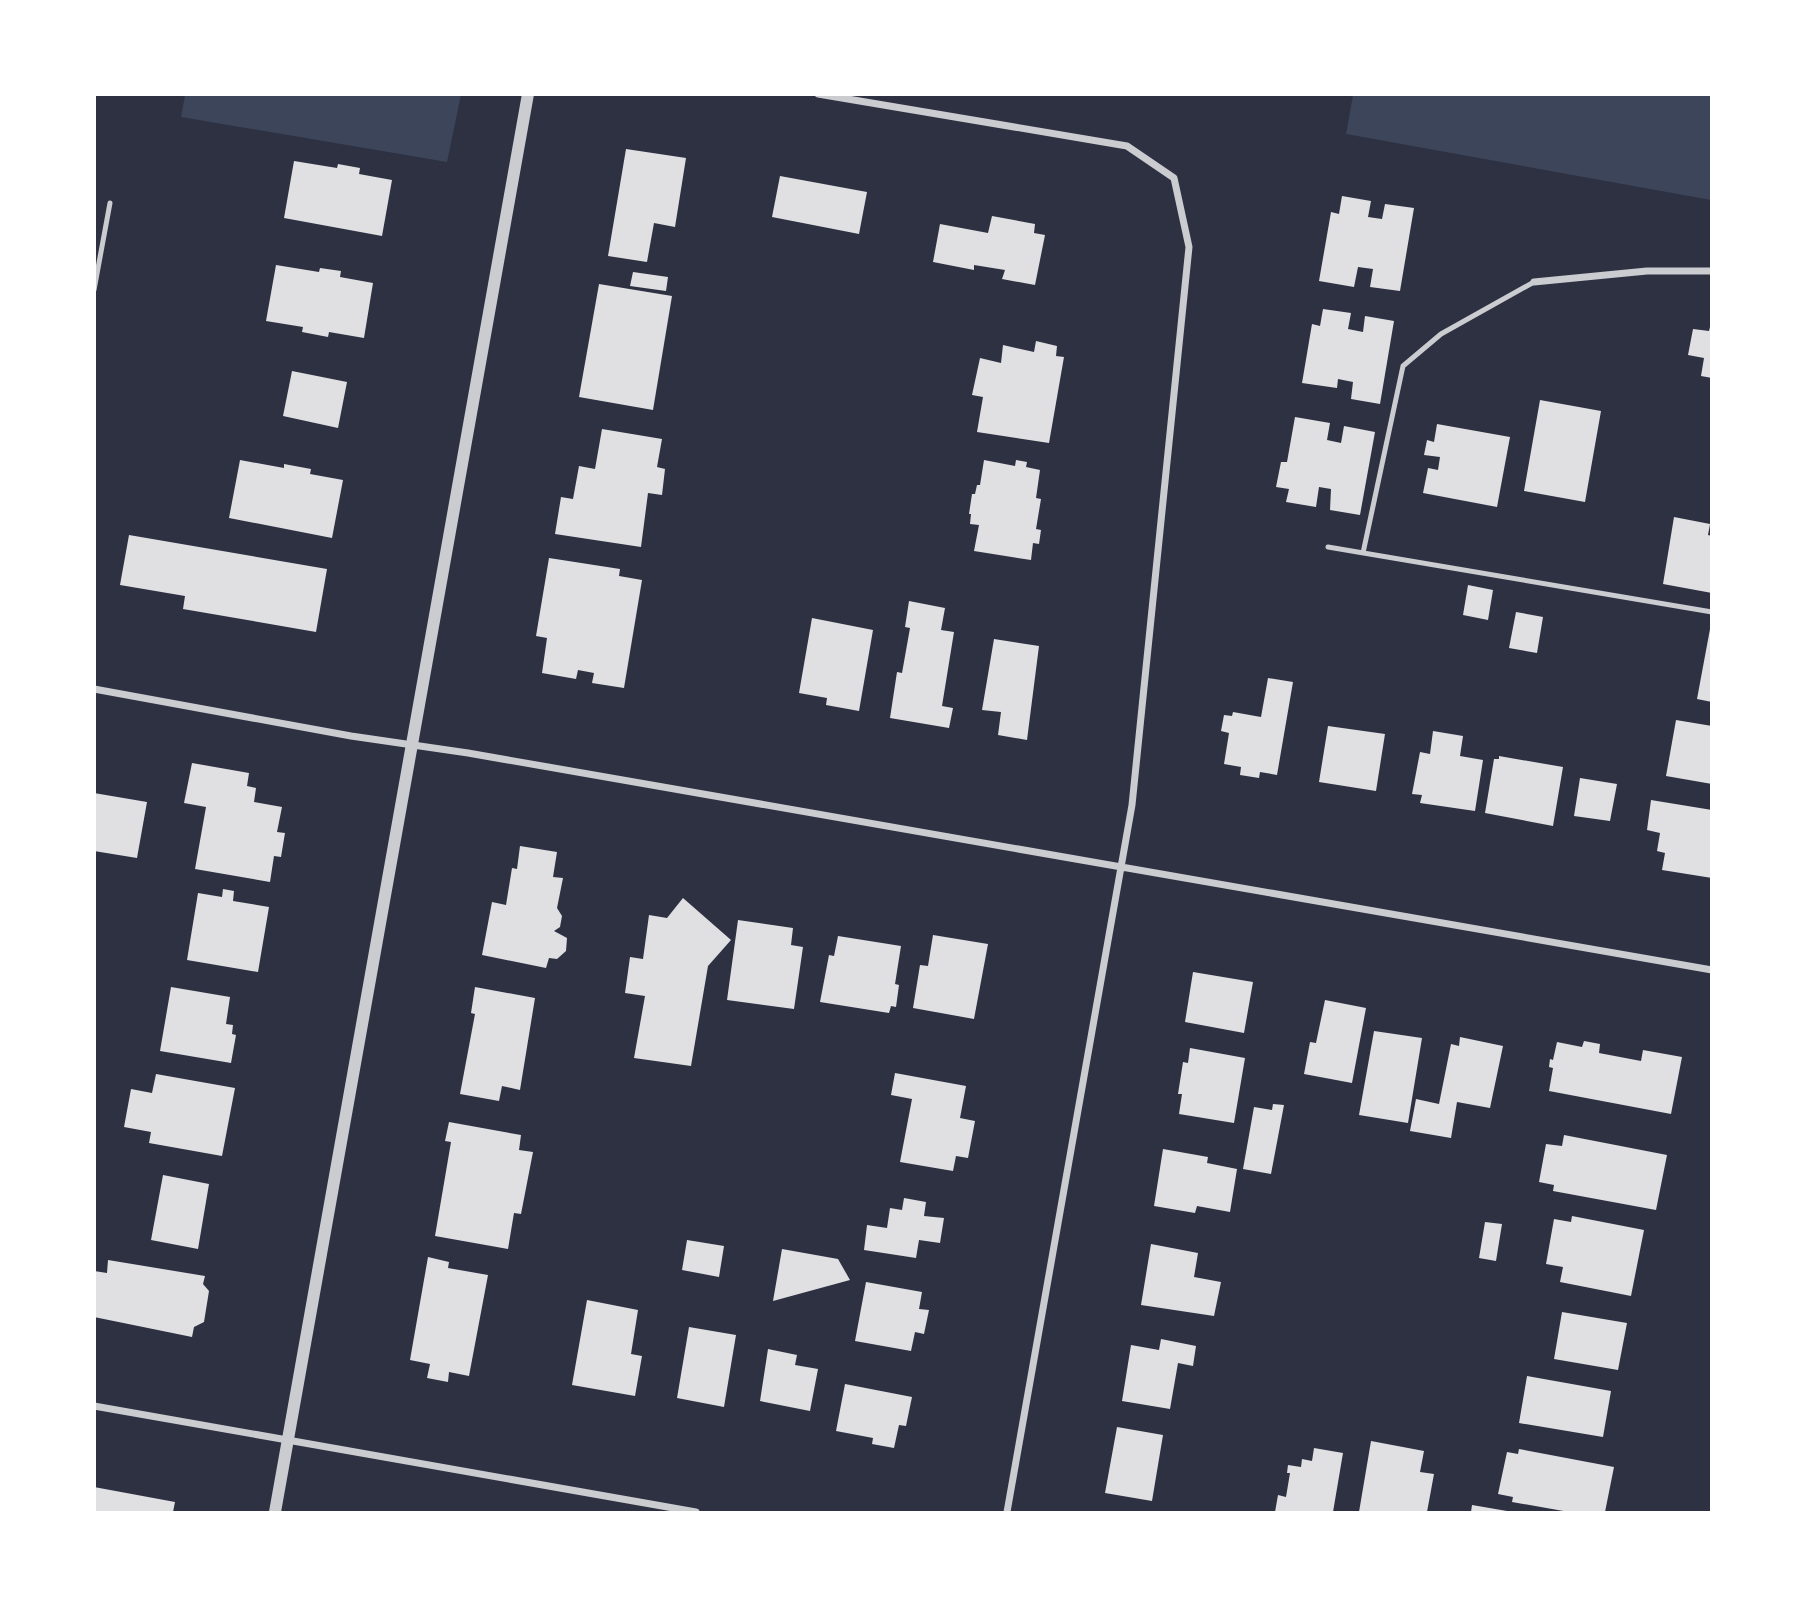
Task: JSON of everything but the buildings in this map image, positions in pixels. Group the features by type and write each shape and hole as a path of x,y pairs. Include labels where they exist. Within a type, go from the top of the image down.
{"street":[{"path":"275,1513 528,94"},
{"path":"818,94 1127,146 1174,178 1189,247 1132,805 1007,1513"},
{"path":"1534,282 1647,271 1712,271"},
{"path":"94,689 351,736 1712,970"},
{"path":"94,1406 696,1513"}],"lane":[{"path":"94,290 110,203"},
{"path":"1363,553 1403,366 1441,334 1534,282"},
{"path":"1328,547 1712,612"}],"shaded area":[{"path":"185,94 461,95 447,162 181,117"},
{"path":"1353,95 1711,95 1711,200 1346,134"}]}
